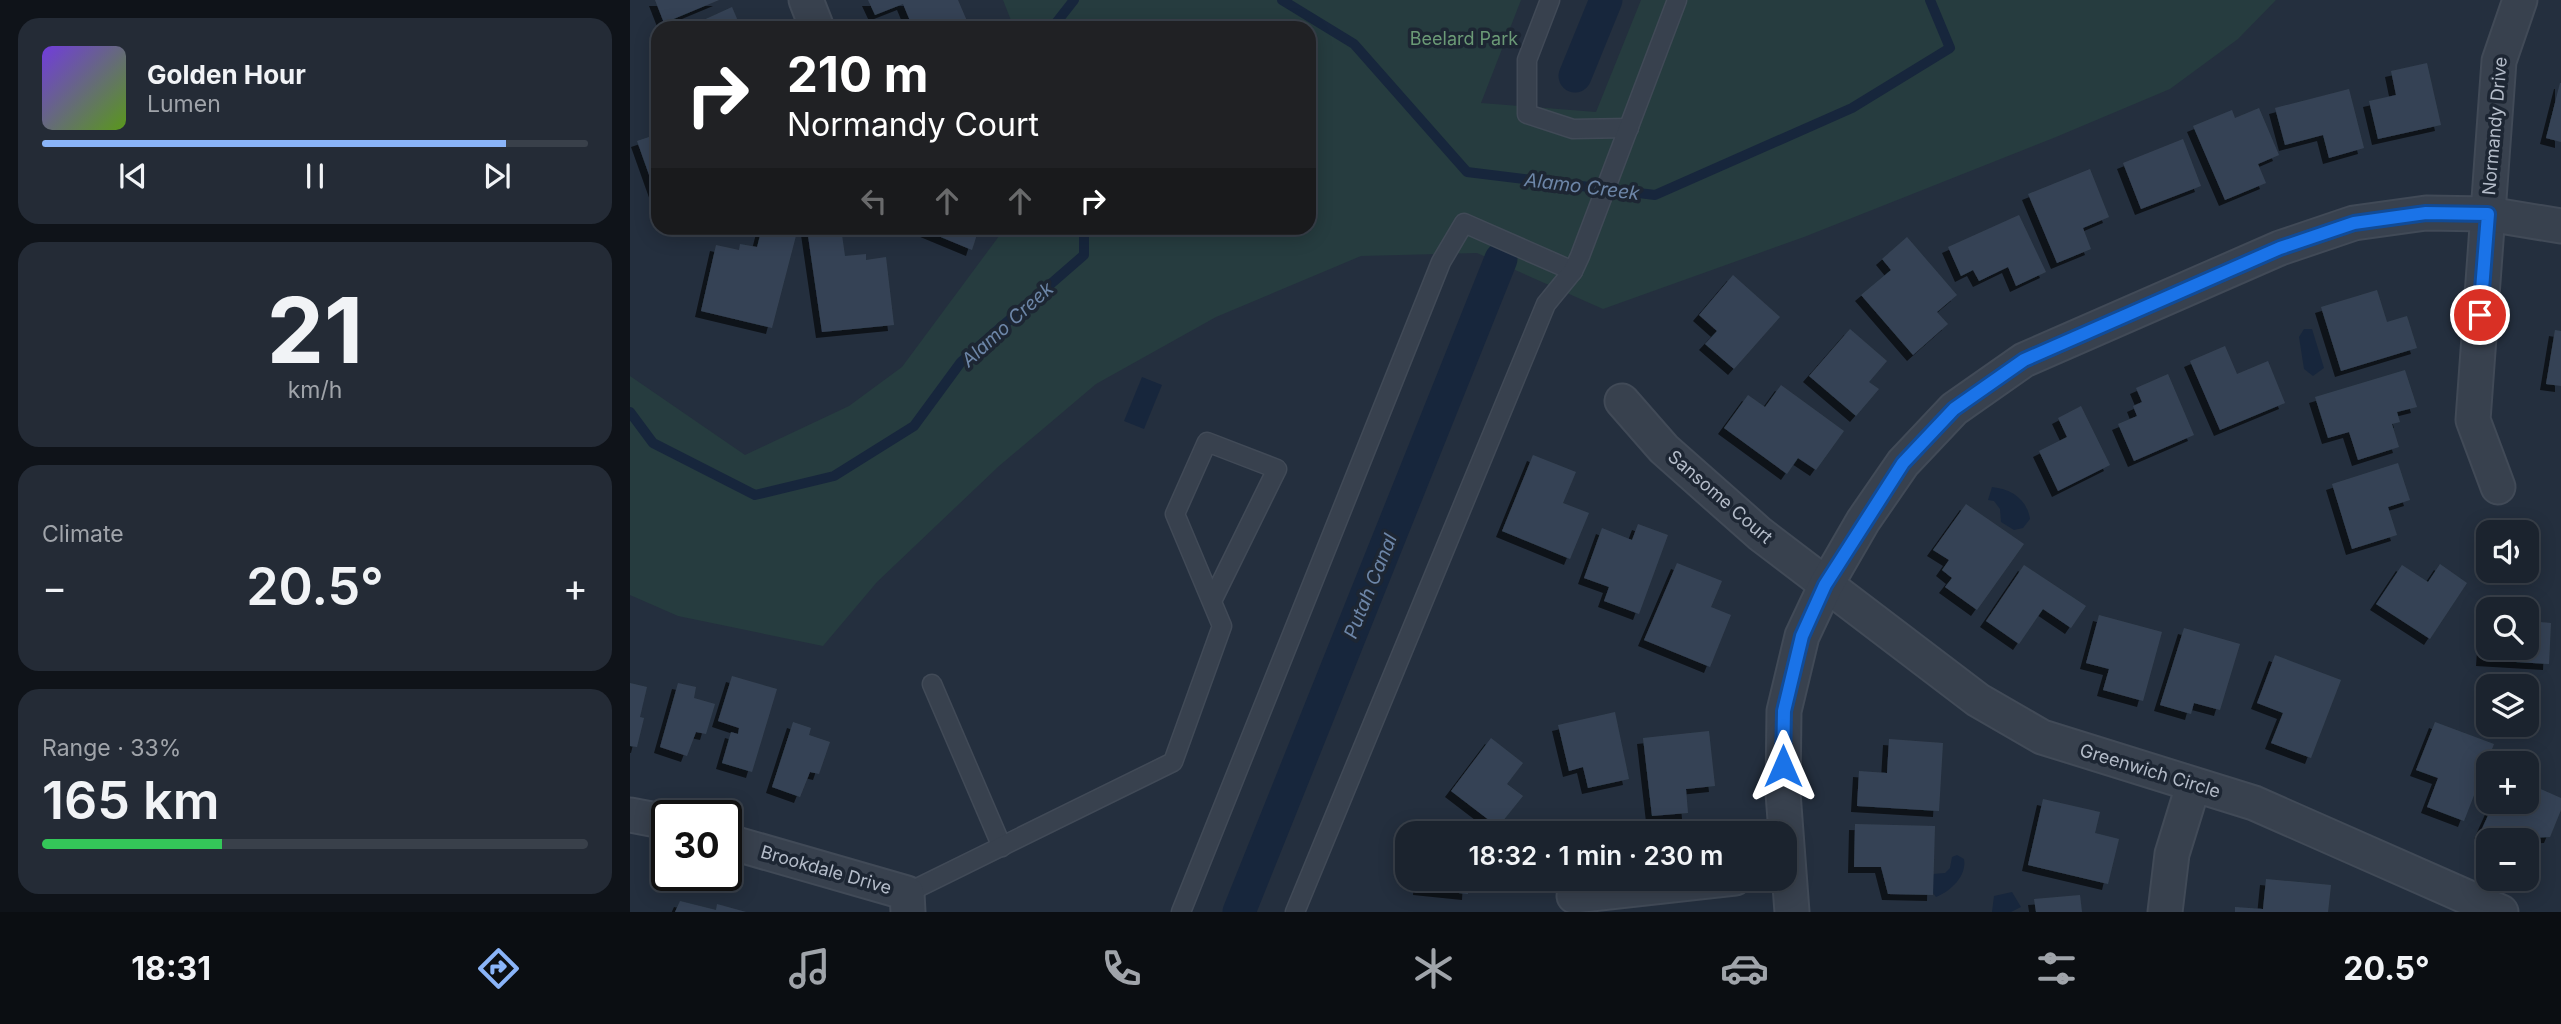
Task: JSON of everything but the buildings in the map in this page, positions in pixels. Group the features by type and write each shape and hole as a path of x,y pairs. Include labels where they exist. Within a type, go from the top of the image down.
{"street":[{"path":"806,0 814,21"},
{"name":"Normandy Drive","path":"2498,487 2473,420 2499,61 2519,0"},
{"path":"1785,821 1784,711 1802,636 1825,585 1903,463 1954,409 2024,360 2280,248 2354,223 2426,213 2488,214 2561,226"},
{"name":"Sansome Court","path":"1622,401 1674,457 1760,534 1825,585"},
{"name":"Greenwich Circle","path":"1825,585 1978,700 2042,737 2254,803 2501,912"},
{"path":"2165,912 2172,854 2193,786"},
{"path":"630,814 651,819"},
{"name":"Brookdale Drive","path":"742,846 908,902"},
{"path":"1574,896 1619,891"},
{"path":"1789,891 1792,912"}],"lane":[{"path":"1550,0 1527,60 1527,114 1573,130 1629,128"},
{"path":"1295,912 1546,304 1576,264 1677,0"},
{"path":"1181,912 1441,262 1464,223 1576,264"},
{"path":"908,902 1002,847 1173,762 1222,626 1175,514 1208,442 1277,469 1212,601"},
{"path":"932,684 1002,847"}],"green space":[{"name":"Beelard Park","path":"1003,0 1521,0 1481,103 1596,112 1641,0 2276,0 2238,39 2170,89 1804,237 1603,309 1477,253 1361,256 1216,317 1096,384 999,466 877,582 823,646 678,616 630,595 630,376 745,455 849,406 902,367 1000,235 1316,235 1316,21 1011,21"}],"water":[{"path":"2304,329 2312,329 2324,368 2313,376 2304,369 2299,337"},
{"path":"1142,377 1162,385 1144,429 1124,421"},
{"path":"1992,487 2006,490 2022,501 2030,519 2023,528 2014,530 2001,522 2000,509 1994,501 1988,500"},
{"path":"1957,855 1964,859 1960,877 1952,887 1936,897 1933,893 1933,874 1945,873 1950,868 1952,857"},
{"path":"2012,892 2021,907 2011,912 1992,912 1994,896"}],"waterway":[{"name":"Alamo Creek","path":"1058,21 1074,0"},
{"name":"Alamo Creek","path":"1282,0 1354,44 1467,172 1655,195 1852,108 1950,48 1930,0"},
{"name":"Putah Canal","path":"1575,76 1606,0"},
{"name":"Alamo Creek","path":"630,412 653,443 755,495 834,476 914,426 961,362 1084,255 1084,235"},
{"name":"Putah Canal","path":"1239,912 1501,259"}],"route":[{"path":"1783,766 1784,711 1802,636 1845,549 1903,463 1954,409 2024,360 2280,248 2354,223 2426,213 2488,214 2480,315"}]}
